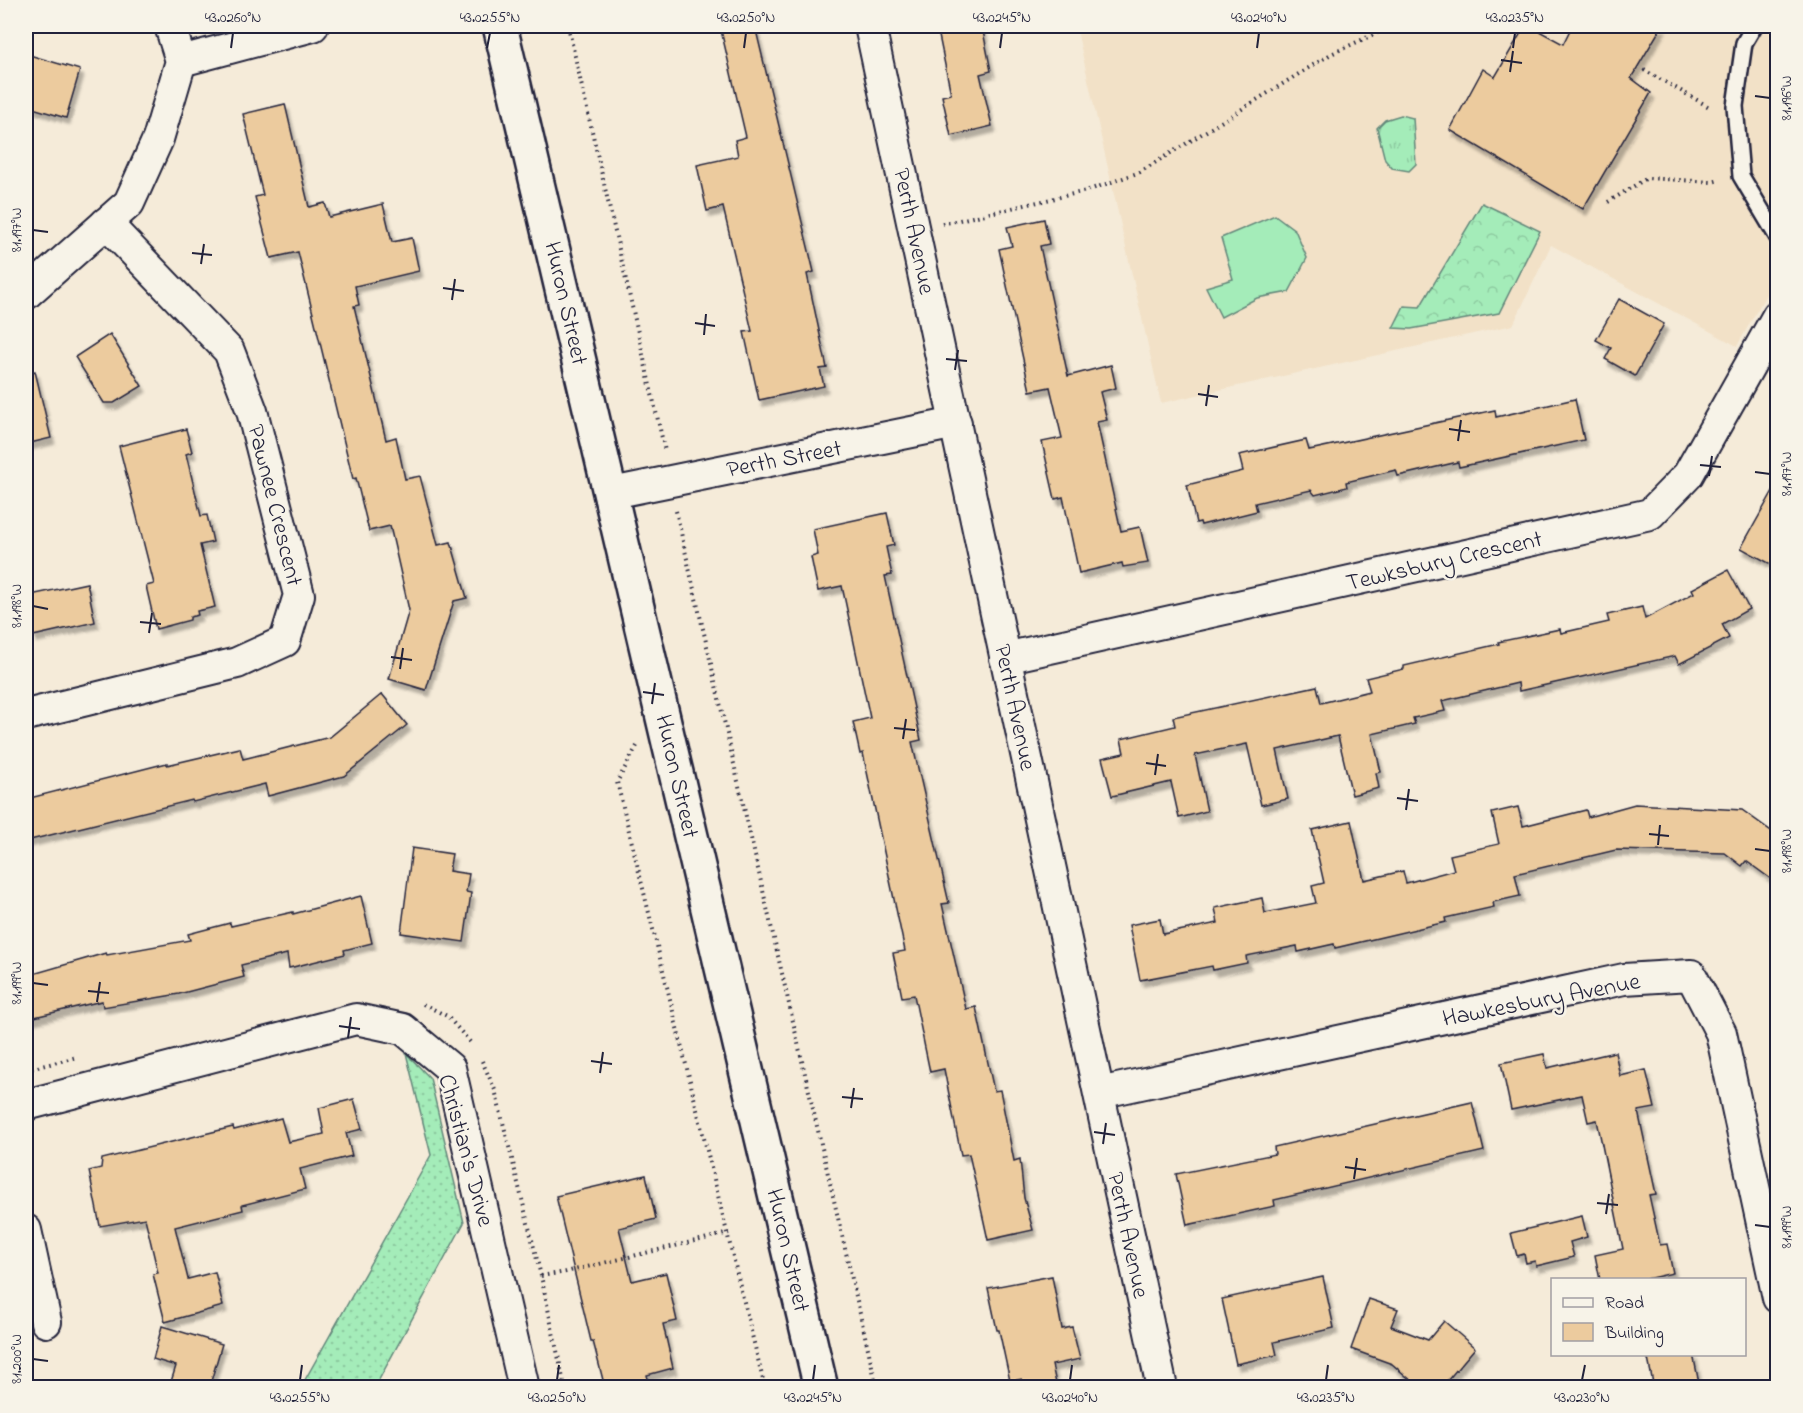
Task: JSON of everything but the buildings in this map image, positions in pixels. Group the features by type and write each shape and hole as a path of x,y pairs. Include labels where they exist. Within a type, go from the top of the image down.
{"main road":[{"name":"Huron Street","path":"500,26 612,493 821,1388"}],"street":[{"path":"26,294 129,203 158,139 181,61 170,26"},
{"path":"181,61 313,26"},
{"name":"Perth Avenue","path":"870,26 1162,1388"},
{"name":"Pawnee Crescent","path":"26,715 237,663 285,641 299,595 252,411 228,351 106,223"},
{"name":"Tewksbury Crescent","path":"1005,658 1650,514 1688,475 1778,315"},
{"name":"Perth Street","path":"612,493 956,423"},
{"name":"Hawkesbury Avenue","path":"1099,1093 1624,979 1691,975 1721,1033 1778,1298"},
{"name":"Christian's Drive","path":"26,1105 356,1019 403,1029 450,1068 524,1388"},
{"path":"26,1230 46,1323"}],"lane":[{"path":"1754,26 1744,43 1735,106 1741,176 1778,238"}],"path":[{"path":"568,26 668,460"},
{"path":"915,231 1086,191 1140,172 1331,54 1392,26"},
{"path":"1644,70 1737,122"},
{"path":"1608,202 1647,178 1712,182 1741,176"},
{"path":"675,506 877,1388"},
{"path":"638,745 617,782 729,1233 765,1388"},
{"path":"416,1000 447,1016 476,1049"},
{"path":"26,1070 83,1056"},
{"path":"481,1059 495,1090 541,1276 565,1388"},
{"path":"541,1276 729,1233"}],"shaded area":[{"path":"1076,26 1777,26 1777,275 1737,346 1551,245 1513,325 1161,403"}],"green space":[{"path":"1401,115 1413,118 1416,164 1409,171 1392,168 1385,160 1377,128 1385,120"},
{"path":"1482,203 1540,231 1499,313 1411,329 1393,328 1404,306 1420,307"},
{"path":"1275,215 1295,230 1307,258 1289,292 1257,298 1221,317 1206,287 1233,279 1221,238"},
{"path":"406,1053 430,1078 464,1223 375,1387 301,1387 431,1155"}]}
